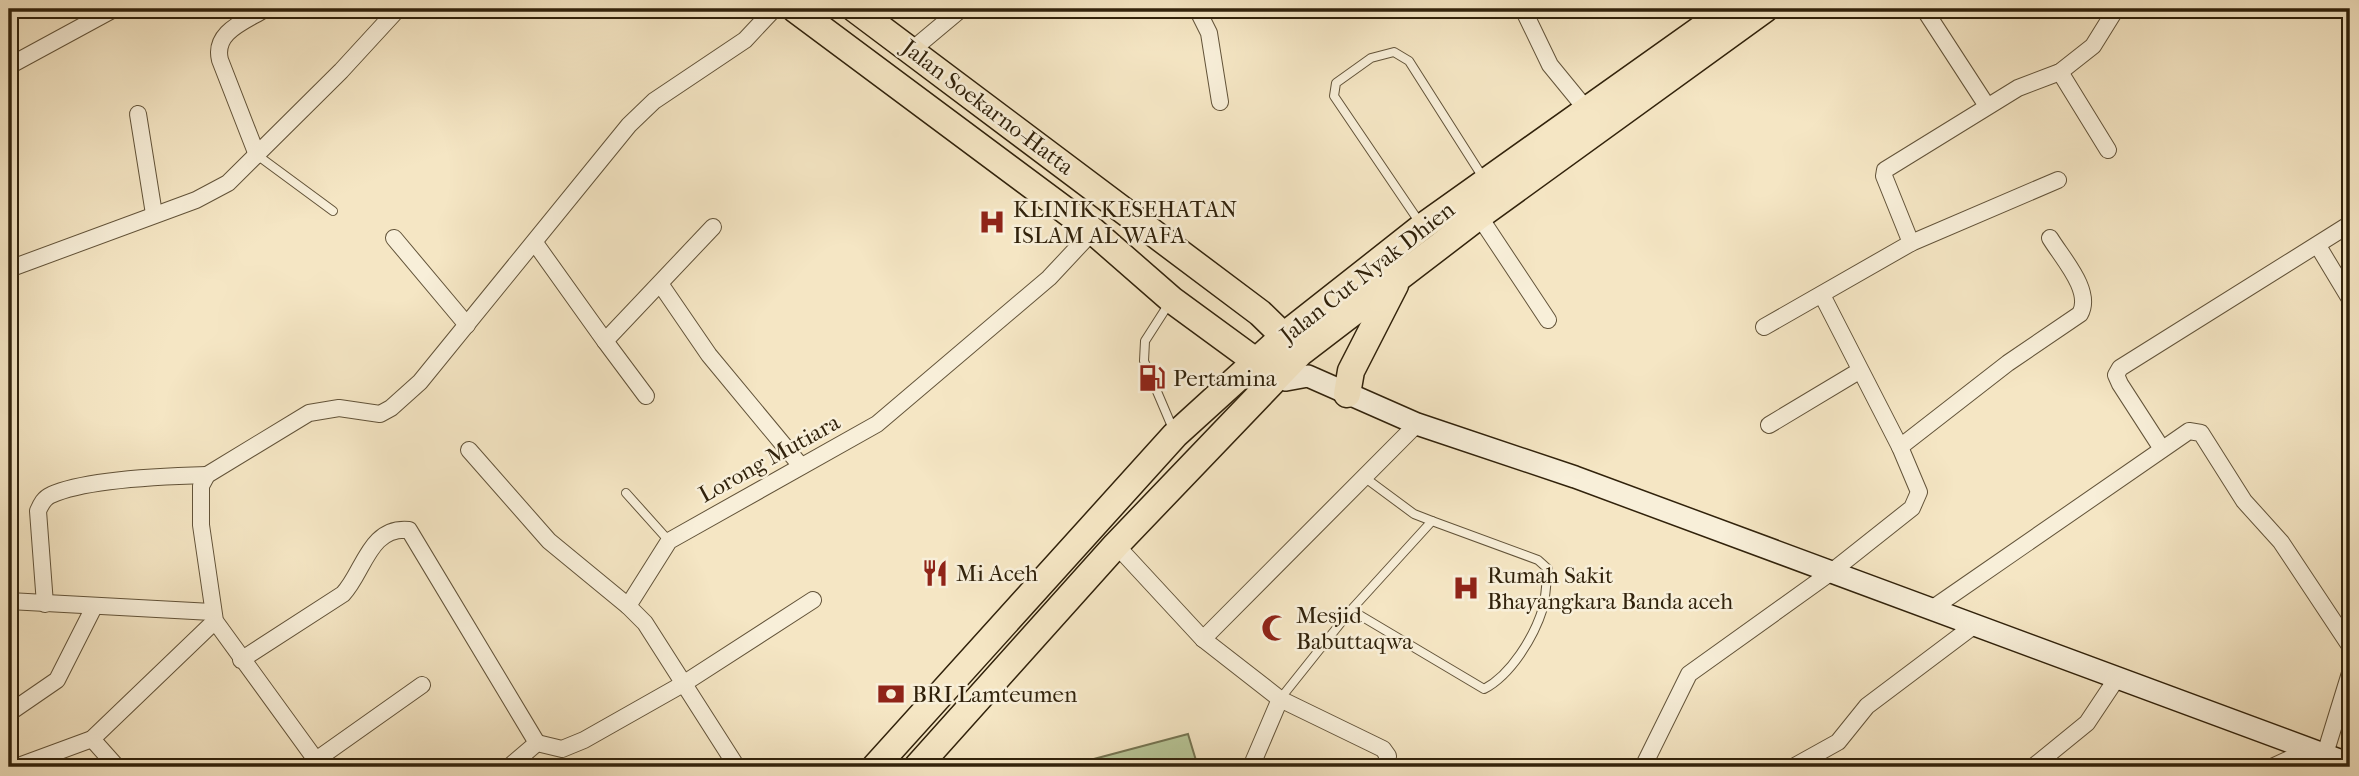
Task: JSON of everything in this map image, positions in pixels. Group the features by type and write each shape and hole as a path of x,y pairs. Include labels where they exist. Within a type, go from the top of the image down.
{"highway":[{"name":"Jalan Soekarno-Hatta","path":"795,9 1093,231 1172,300 1267,370"},
{"name":"Jalan Soekarno-Hatta","path":"855,9 912,50 1298,355"},
{"name":"Jalan Cut Nyak Dhien","path":"1298,355 1422,227 1729,9"},
{"name":"Jalan Cut Nyak Dhien","path":"875,767 1175,435 1267,370 1298,355 1479,216 1765,9"},
{"path":"1347,394 1351,371 1399,277"},
{"name":"Jalan Cut Nyak Dhien","path":"917,767 1116,545 1267,370"}],"main road":[{"path":"1267,370 1286,380 1298,355 1347,394 1417,424 1575,477 2350,764"}],"street":[{"path":"9,66 114,9"},
{"path":"257,155 220,60 218,46 225,34 265,9"},
{"path":"9,269 196,200 218,188 257,155 398,9"},
{"path":"45,604 38,511 44,500 63,491 123,481 207,475 309,413 339,408 375,414 391,408 420,382 629,125 654,100 745,40 774,9"},
{"path":"912,50 961,9"},
{"path":"1197,9 1209,33 1220,102"},
{"path":"1523,9 1550,65 1586,109"},
{"path":"1924,9 1987,106"},
{"path":"1911,243 1884,176 1885,170 2018,88 2060,72 2093,46 2116,9"},
{"path":"2060,72 2108,150"},
{"path":"138,114 153,214"},
{"path":"1764,327 1911,243 2058,180"},
{"path":"1479,216 1548,320"},
{"path":"2162,449 2120,384 2116,374 2120,368 2350,224"},
{"path":"605,341 713,228"},
{"name":"Lorong Mutiara","path":"628,606 669,541 877,424 1049,278 1093,231"},
{"path":"394,238 467,324"},
{"path":"1900,447 2008,363 2080,314 2085,305 2084,294 2050,238"},
{"path":"535,243 646,396"},
{"path":"2318,246 2350,299"},
{"path":"661,285 709,355 801,466"},
{"path":"1643,767 1689,674 1830,573 1912,508 1918,499 1919,492 1900,447 1822,295"},
{"path":"1769,425 1859,370"},
{"path":"1203,639 1417,424"},
{"path":"1933,608 2189,431 2201,433 2244,501 2281,542 2350,646"},
{"path":"469,450 549,541 645,623 737,767"},
{"path":"207,475 201,486 201,525 214,617 241,660 318,764 422,685"},
{"path":"241,660 343,594 372,547 393,530 409,530 537,743 555,749 572,747 683,684 813,600"},
{"path":"1116,545 1203,639 1280,699 1383,750 1388,756 1384,767"},
{"path":"9,601 214,617"},
{"path":"9,713 57,680 94,607"},
{"path":"16,767 92,739 214,617"},
{"path":"1793,767 1838,743 1867,706 1976,624"},
{"path":"2272,767 2317,752 2350,673"},
{"path":"2033,767 2087,723 2117,678"},
{"path":"1251,767 1280,699"},
{"path":"92,739 117,767"},
{"path":"509,767 537,743"}],"lane":[{"path":"1422,227 1334,96 1336,83 1354,70 1371,58 1394,52 1409,61 1486,181"},
{"path":"257,155 333,211"},
{"path":"1172,300 1144,341 1144,361 1175,435"},
{"path":"1351,610 1478,688 1489,686 1510,668 1543,608 1548,569 1538,560 1414,514 1364,477"},
{"path":"626,494 669,541"},
{"path":"1280,699 1351,610 1432,520"}],"green space":[{"path":"1188,734 1198,767 1092,767 1090,760"}],"place":[{"name":"KLINIK KESEHATAN ISLAM AL WAFA","path":"992,222"},
{"name":"Pertamina","path":"1152,378"},
{"name":"Mi Aceh","path":"935,573"},
{"name":"Rumah Sakit Bhayangkara Banda aceh","path":"1466,588"},
{"name":"Mesjid Babuttaqwa","path":"1275,628"},
{"name":"BRI Lamteumen","path":"891,694"}]}
